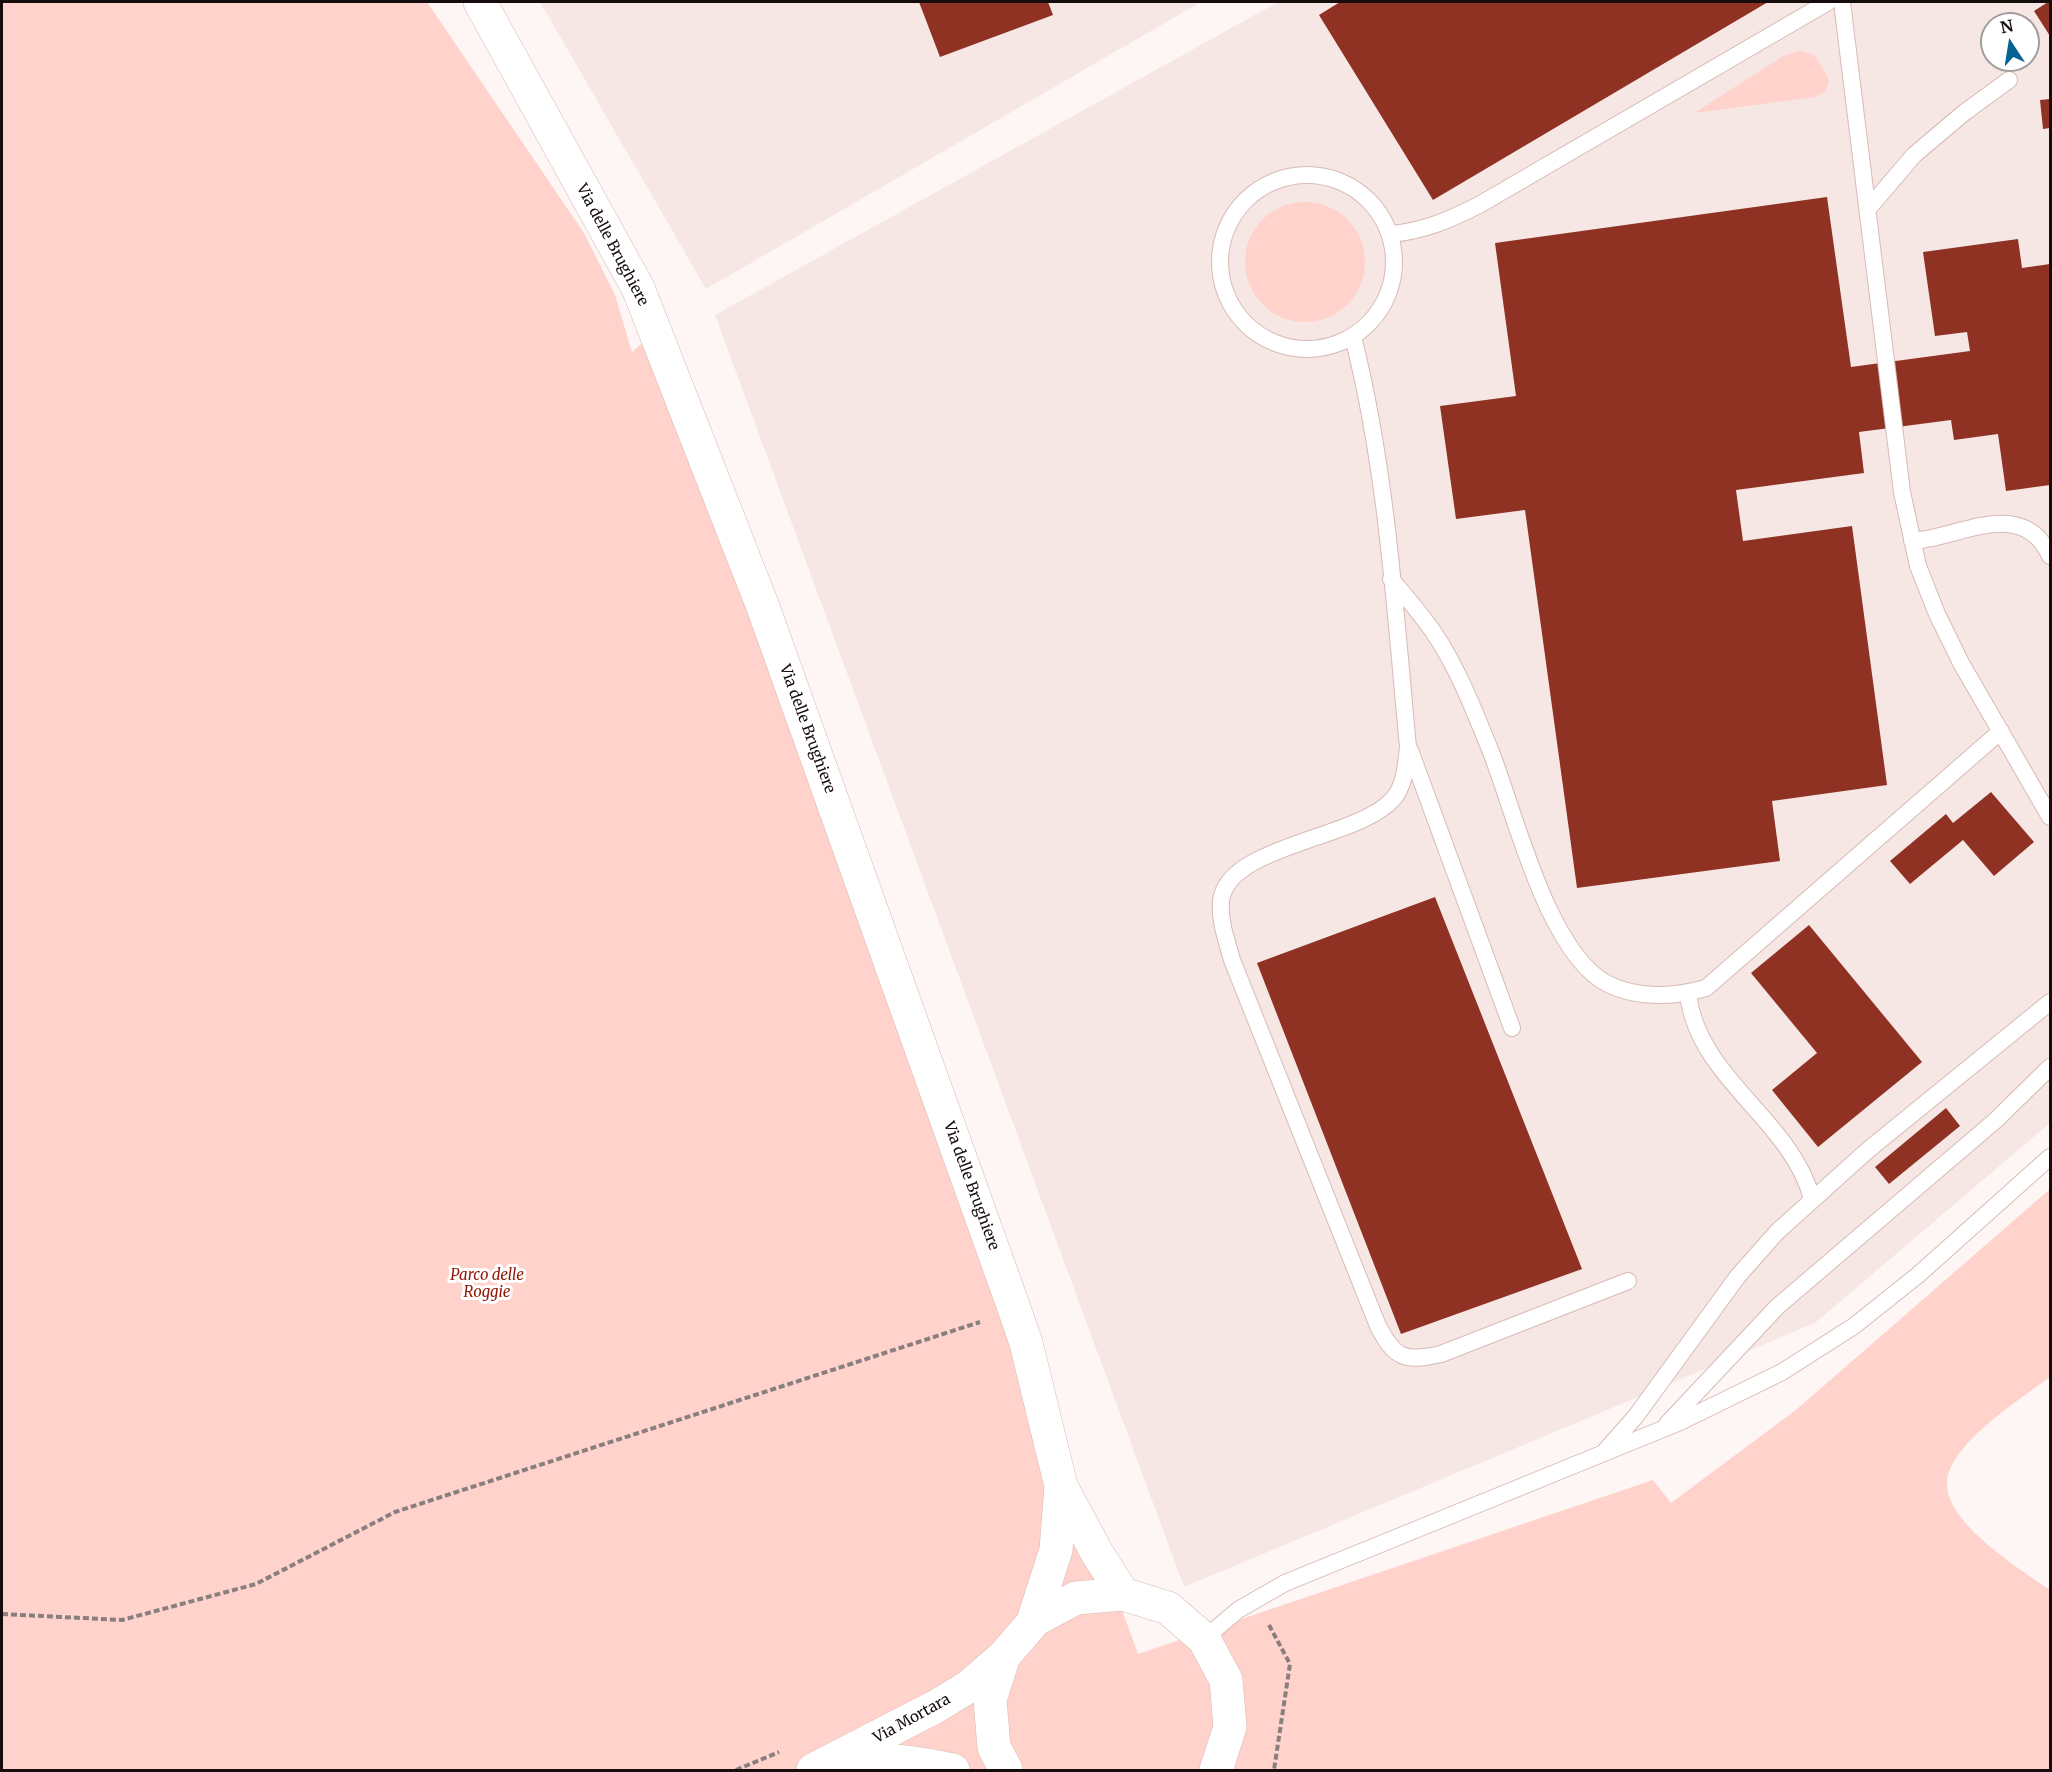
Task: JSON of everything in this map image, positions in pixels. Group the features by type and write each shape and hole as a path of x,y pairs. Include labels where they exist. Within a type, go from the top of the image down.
{"street":[{"name":"Via delle Brughiere","path":"480,2 638,288 763,607 1015,1311 1026,1343 1061,1486 1097,1553 1123,1594"},
{"name":"Via delle Brughiere","path":"1033,1621 1056,1550 1061,1486"},
{"path":"1006,1770 994,1747 990,1700 1004,1656 1033,1621 1077,1598 1123,1594 1168,1608 1204,1639 1226,1680 1230,1727 1216,1770"},
{"name":"Via Mortara","path":"813,1770 935,1707 968,1687 1004,1656"},
{"name":"Via Mortara","path":"819,1770 855,1762 888,1760 917,1762 953,1770"}],"lane":[{"path":"1391,234 1418,231 1447,222 1828,2"},
{"path":"1842,2 1902,492 1918,566 1937,614 1961,663 2050,817"},
{"path":"1868,209 1914,155 1965,112 2009,80"},
{"path":"1300,174 1329,177 1356,189 1377,208 1391,234 1395,263 1390,292 1375,318 1353,337 1326,348 1297,350 1270,342 1246,326 1228,303 1220,275 1220,246 1226,228 1230,219 1248,196 1272,181 1300,174"},
{"path":"1353,337 1370,407 1380,472 1408,747 1404,776 1394,798 1373,814 1254,861 1230,879 1221,899 1222,921 1232,960 1388,1347 1401,1356 1418,1359 1441,1354 1628,1281"},
{"path":"1912,541 1932,540 1971,526 2013,524 2032,533 2050,556"},
{"path":"1391,579 1435,634 1451,664 1491,751 1560,933 1579,960 1607,984 1636,994 1688,994 1706,988 1730,970 2001,731"},
{"path":"1408,747 1512,1028"},
{"path":"1688,994 1696,1032 1708,1053 1799,1166 1812,1199"},
{"path":"1602,1454 1636,1416 1738,1276 1777,1232 1812,1199 2050,1002"},
{"path":"1663,1429 1778,1306 1996,1120 2050,1067"},
{"path":"1204,1639 1238,1610 1285,1583 1663,1429 1782,1372 1854,1326 1918,1275 2050,1157"}],"path":[{"path":"2,1614 122,1620 256,1584 395,1512 1015,1311"},
{"path":"736,1770 788,1748"}],"shaded area":[{"path":"540,2 1201,2 706,289"},
{"path":"1278,2 2050,2 2050,1123 1815,1323 1184,1587 715,315"}],"green space":[{"name":"Parco delle Roggie","path":"2,2 427,2 584,233 615,295 632,352 657,330 1138,1654 1653,1480 1671,1503 1797,1409 2050,1189 2050,1377 2005,1410 1972,1439 1950,1469 1947,1484 1950,1499 1972,1529 2004,1558 2050,1590 2050,1770 2,1770"},
{"path":"1802,51 1813,54 1825,71 1829,82 1825,92 1815,97 1694,113 1785,55"},
{"path":"1305,202 1328,207 1347,220 1360,239 1365,262 1360,285 1347,304 1328,317 1305,322 1282,317 1263,304 1250,285 1245,262 1250,239 1263,220 1282,207"}],"building":[{"path":"919,2 1048,2 1053,15 940,57"},
{"path":"1340,2 1768,2 1433,200 1319,15"},
{"path":"2050,2 2050,36 2040,20 2040,12 2034,11"},
{"path":"2050,99 2050,128 2043,129 2040,100"},
{"path":"1827,197 1851,367 1970,351 1967,332 1935,336 1923,252 2018,239 2022,268 2050,264 2050,485 2006,491 1998,434 1954,440 1951,420 1859,432 1864,473 1736,490 1743,541 1852,526 1887,785 1772,801 1780,861 1577,888 1525,510 1456,519 1440,406 1516,396 1495,243"},
{"path":"1991,792 2034,842 1994,876 1963,840 1910,884 1890,861 1946,814 1953,823"},
{"path":"1435,897 1582,1269 1401,1334 1257,963"},
{"path":"1809,925 1922,1062 1818,1147 1772,1090 1817,1053 1751,973"},
{"path":"1946,1108 1960,1126 1889,1184 1875,1167"}]}
